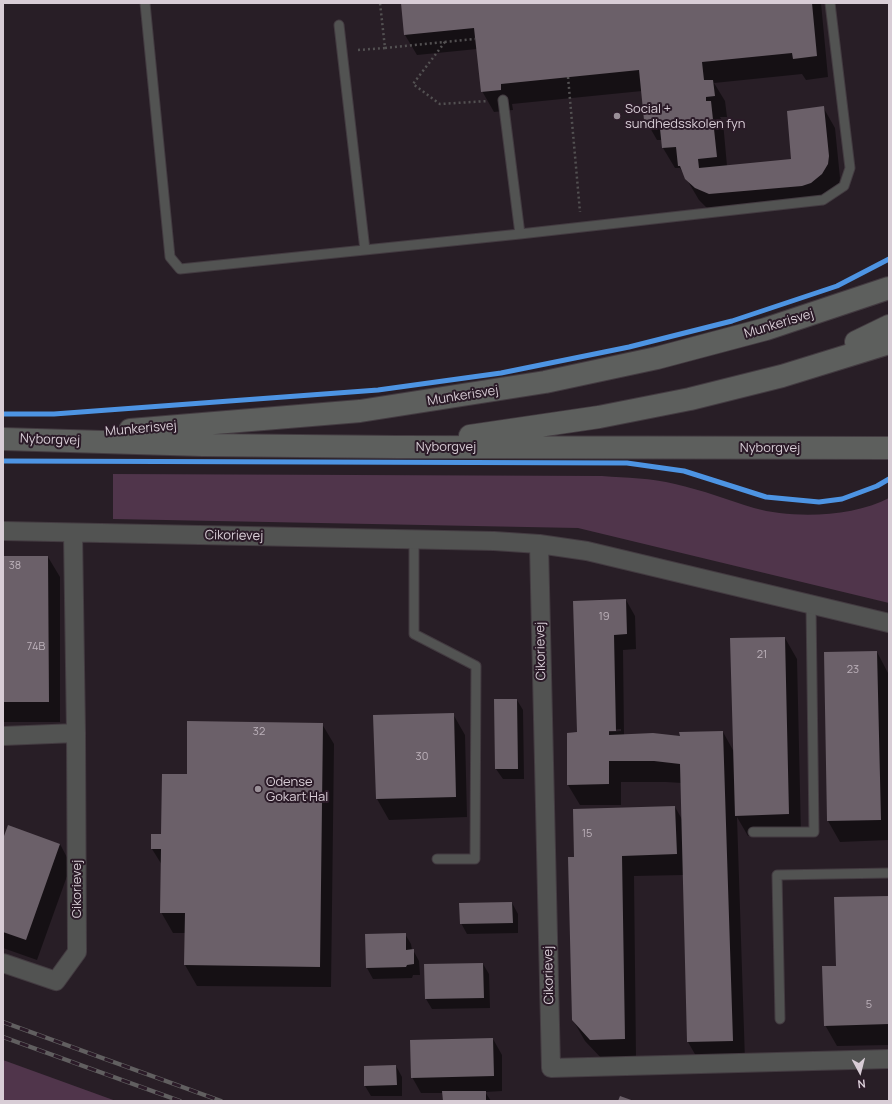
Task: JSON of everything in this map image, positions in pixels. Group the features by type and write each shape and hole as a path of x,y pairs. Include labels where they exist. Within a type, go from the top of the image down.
{"main road":[{"name":"Munkerisvej","path":"25,439 360,411 545,382 657,358 766,329 889,288"},
{"path":"782,376 889,326"},
{"path":"397,447 599,417 690,399 782,376 889,343"},
{"name":"Nyborgvej","path":"3,438 203,444 397,447 889,448"}],"street":[{"name":"Cikorievej","path":"3,531 539,544 587,551 889,623"},
{"name":"Cikorievej","path":"3,963 56,981 77,952 73,532"},
{"name":"Cikorievej","path":"539,544 551,1068 889,1059"},
{"path":"3,736 76,733"}],"lane":[{"path":"145,3 170,257 180,269 520,234 823,200 844,186 850,168 830,3"},
{"path":"339,25 365,250"},
{"path":"503,100 520,234"},
{"path":"414,540 414,634 476,666 474,859 437,859"},
{"path":"753,832 814,832 811,605"},
{"path":"780,1018 777,875 889,873"}],"path":[{"path":"380,3 385,48"},
{"path":"342,52 475,39"},
{"path":"445,42 413,84 440,104 503,100"},
{"path":"568,77 580,212"}],"shaded area":[{"path":"113,474 602,476 639,478 657,480 695,489 770,512 804,515 858,509 889,498 889,603 578,528 113,519"},
{"path":"3,1060 116,1101 3,1101"}],"building":[{"path":"401,3 812,3 817,56 793,59 792,53 702,62 704,80 713,80 715,96 706,97 706,101 711,101 717,157 698,159 699,168 791,159 787,111 824,106 829,156 828,164 822,174 811,183 802,186 709,194 695,188 685,179 680,166 678,166 676,147 662,148 659,119 644,120 639,70 501,84 501,90 481,92 474,28 404,35"},
{"path":"3,556 48,556 49,702 3,702"},
{"path":"626,599 627,634 614,635 616,731 609,731 609,735 653,733 680,736 679,732 723,731 733,1041 687,1042 680,764 654,761 609,761 609,784 567,785 567,733 577,732 573,601"},
{"path":"785,637 789,814 735,816 730,638"},
{"path":"877,651 881,820 827,821 824,652"},
{"path":"494,699 517,699 518,769 495,769"},
{"path":"454,713 456,797 376,799 373,715"},
{"path":"187,721 323,723 320,967 184,965 185,913 160,913 161,849 151,849 151,834 161,834 162,774 187,774"},
{"path":"675,806 677,854 622,856 625,1039 590,1040 572,1020 568,857 574,857 573,809"},
{"path":"8,825 60,844 26,940 3,932 3,836"},
{"path":"889,896 889,1024 824,1026 822,966 836,966 834,897"},
{"path":"512,902 513,923 460,924 459,903"},
{"path":"406,933 406,950 414,949 414,964 407,965 406,967 366,968 365,934"},
{"path":"483,963 484,998 425,999 424,964"},
{"path":"493,1038 494,1076 411,1078 410,1040"},
{"path":"396,1065 397,1085 364,1086 364,1066"},
{"path":"442,1091 486,1091 486,1101 443,1101"},
{"path":"620,1096 634,1101 618,1101"}],"railway":[{"path":"3,1022 221,1101"},
{"path":"3,1037 180,1101"}],"cycle path":[{"path":"3,414 54,414 378,390 501,373 629,347 732,321 837,286 889,259"},
{"path":"3,461 627,463 684,471 766,497 819,502 842,499 877,486 889,479"}],"place":[{"name":"Social + sundhedsskolen fyn","path":"617,116"},
{"name":"Odense Gokart Hal","path":"258,789"}]}
